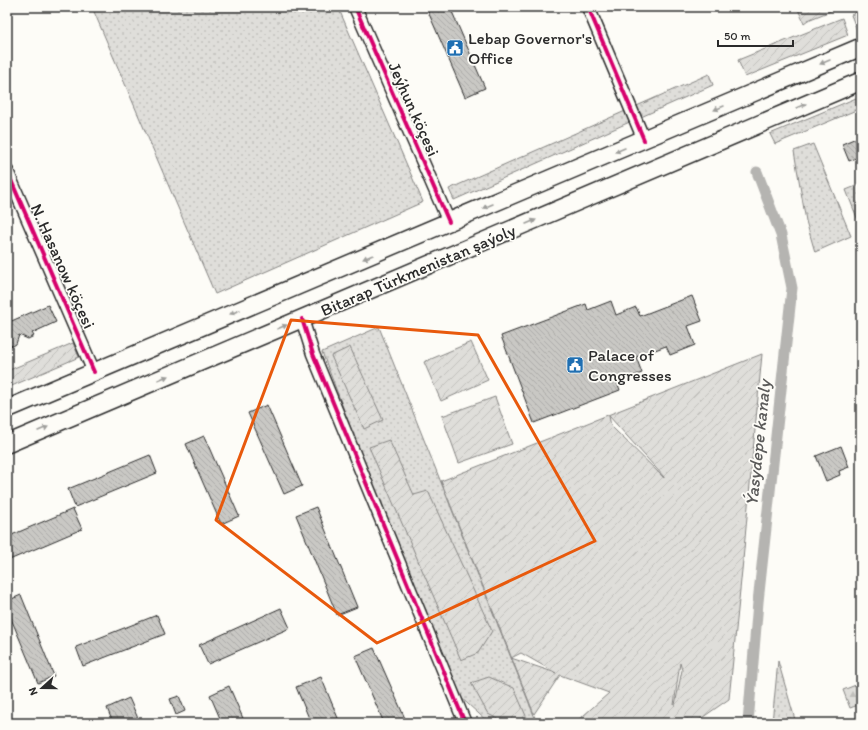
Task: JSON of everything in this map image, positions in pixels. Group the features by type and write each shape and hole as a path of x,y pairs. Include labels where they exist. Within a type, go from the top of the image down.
{"main road":[{"name":"Bitarap Türkmenistan şaýoly","path":"7,409 861,47"},
{"name":"Bitarap Türkmenistan şaýoly","path":"7,444 861,81"}],"street":[{"name":"Jeýhun köçesi","path":"355,7 449,222"},
{"path":"588,7 644,140"},
{"name":"N. Hasanow köçesi","path":"7,171 94,372"},
{"path":"302,319 313,354 465,723"}],"highlighted area":[{"path":"291,320 478,335 595,541 377,643 216,520"}],"green space":[{"path":"92,7 338,7 423,202 215,294"},
{"path":"797,7 837,7 838,8 804,23"},
{"path":"861,10 861,28 857,30 851,15"},
{"path":"842,18 848,35 745,77 738,60"},
{"path":"709,74 713,85 454,200 449,189"},
{"path":"861,96 861,108 775,144 770,134"},
{"path":"813,144 851,236 815,252 806,221 794,151"},
{"path":"861,184 861,228 846,190"},
{"path":"379,327 537,723 488,722 449,687 322,352"},
{"path":"471,342 488,380 441,401 424,362"},
{"path":"73,343 79,357 7,388 7,371"},
{"path":"350,347 383,420 364,429 331,356"},
{"path":"762,354 729,699 696,722 687,719 678,723 575,723 609,693 560,675 534,714 441,481","holes":["609,416 664,477 611,426","521,653 556,673 512,658","680,663 682,670 674,705"]},
{"path":"495,397 512,444 459,463 442,416"},
{"path":"389,440 414,495 428,491 492,631 478,653 461,660 369,447"},
{"path":"778,661 796,723 772,723"},
{"path":"489,677 514,688 529,723 501,723 498,719 488,714 471,683"},
{"path":"861,683 861,704 850,708 843,690"}],"building":[{"name":"Lebap Governor's Office","path":"426,7 450,7 485,88 465,97"},
{"path":"861,136 861,156 849,161 842,144"},
{"name":"Palace of Congresses","path":"692,296 702,321 688,326 695,345 670,355 666,346 636,357 642,373 617,382 620,390 534,423 501,336 586,304 588,310 611,301 616,315 636,307 640,316"},
{"path":"48,305 56,322 32,333 34,336 28,339 19,335 16,344 13,346 7,344 7,323"},
{"path":"267,405 302,486 284,494 248,413"},
{"path":"204,436 239,516 221,524 186,444"},
{"path":"841,446 849,467 839,471 840,475 826,481 816,456"},
{"path":"150,455 157,473 75,507 68,489"},
{"path":"316,507 357,607 337,615 296,515"},
{"path":"73,509 82,529 7,561 7,537"},
{"path":"21,595 54,676 38,683 7,609 7,601"},
{"path":"281,608 290,628 208,664 199,645"},
{"path":"157,615 165,634 83,666 76,647"},
{"path":"374,648 407,723 384,723 355,656"},
{"path":"321,677 340,723 311,723 296,687"},
{"path":"229,686 245,723 222,723 210,695"},
{"path":"179,696 185,711 176,715 170,699"},
{"path":"129,698 140,723 113,723 107,708"}],"waterway":[{"name":"Ýasydepe kanaly","path":"748,723 758,602 792,288 781,235 757,172"}],"cycle path":[{"path":"355,7 449,222"},
{"path":"588,7 644,140"},
{"path":"7,171 94,372"},
{"path":"302,319 313,354 465,723"}],"place":[{"name":"Lebap Governor's Office","path":"455,48"},
{"name":"Palace of Congresses","path":"575,365"}]}
